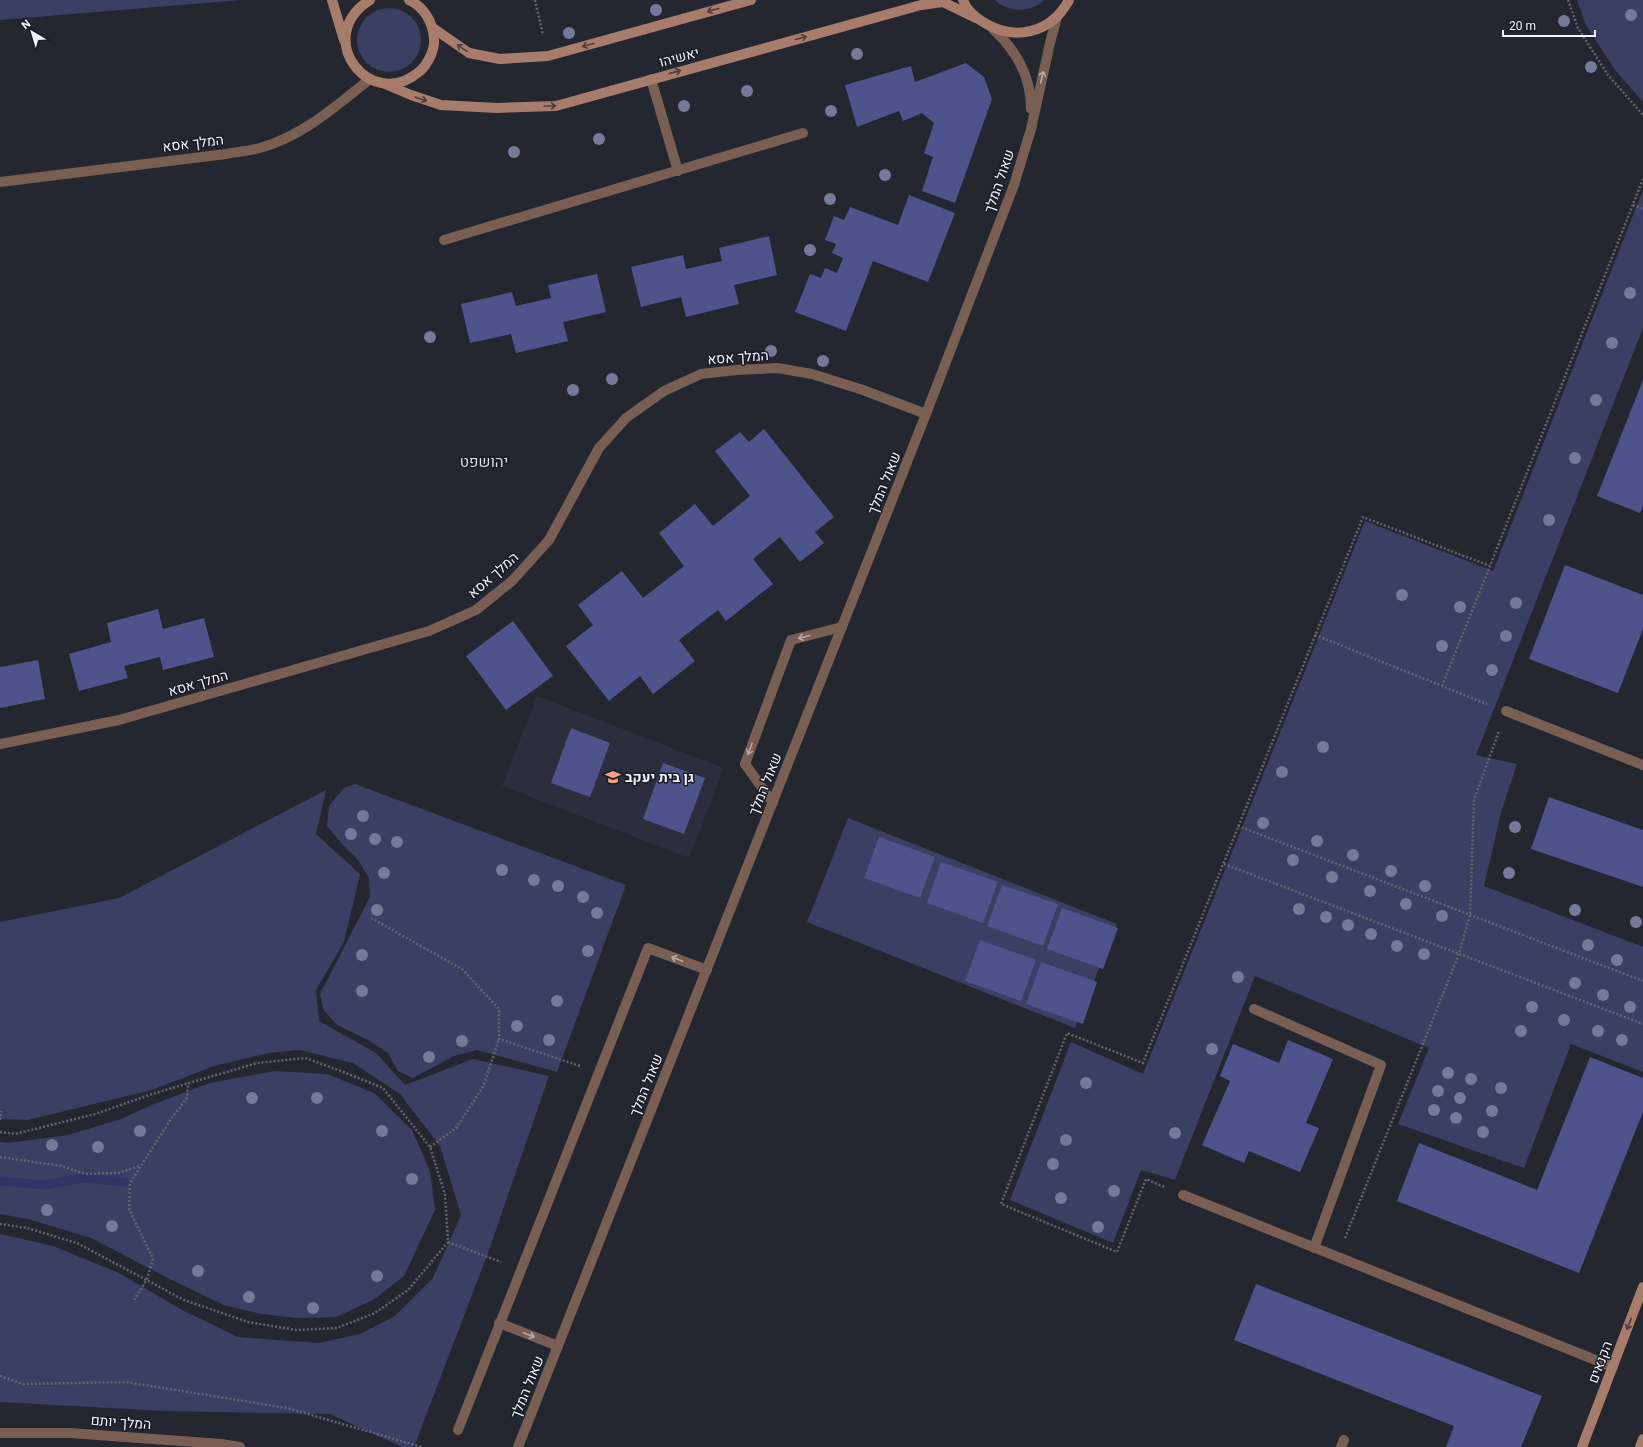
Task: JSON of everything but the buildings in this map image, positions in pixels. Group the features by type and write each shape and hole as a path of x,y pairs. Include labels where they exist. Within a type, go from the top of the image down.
{"street":[{"path":"332,0 352,63 358,70 370,79"},
{"path":"346,44 346,34 350,19 360,7 370,0"},
{"path":"385,84 400,83 414,76 423,69 431,56 434,41 433,28 426,14 415,3 409,0"},
{"path":"433,28 469,53 500,58 548,56 751,0"},
{"path":"963,0 976,18 993,29 1010,33 1027,32 1043,27 1057,16 1069,0"},
{"name":"יאשיהו","path":"370,79 411,96 441,105 496,108 556,106 921,5 943,2 976,18"},
{"name":"שאול המלך","path":"518,1447 773,804 1014,185 1030,129 1057,16"},
{"name":"שאול המלך","path":"993,29 1008,43 1022,65 1031,96 1030,129"},
{"name":"המלך אסא","path":"0,182 226,154 260,148 292,135 319,120 370,79"},
{"path":"651,79 678,170"},
{"path":"444,240 803,133"},
{"name":"המלך אסא","path":"0,744 126,718 430,631 476,610 512,581 549,540 599,448 626,418 664,391 701,374 777,368 812,374 863,390 926,414"},
{"path":"773,804 745,764 791,640 842,628"},
{"path":"1506,711 1643,765"},
{"path":"458,1430 648,948 707,970"},
{"path":"1254,1009 1381,1065 1314,1248"},
{"path":"1183,1196 1613,1367"},
{"name":"הקנאים","path":"1582,1447 1643,1287"},
{"path":"499,1323 558,1346"},
{"name":"המלך יותם","path":"0,1433 78,1434 214,1443 240,1447"},
{"path":"1640,1447 1643,1439"}],"path":[{"path":"535,0 548,56"},
{"path":"1568,0 1578,28 1608,75 1643,115"},
{"path":"1442,686 1643,180"},
{"path":"1633,205 1643,209"},
{"path":"1183,1196 1146,1179 1117,1252 1001,1204 1067,1033 1143,1063 1363,517 1490,566"},
{"path":"1315,635 1506,711 1474,800 1470,915 1459,954 1337,1257"},
{"path":"1238,826 1643,981"},
{"path":"1224,864 1643,1024"},
{"path":"371,918 462,969 499,1010 499,1039 483,1087 456,1128 430,1147"},
{"path":"499,1039 598,1073"},
{"path":"0,1132 15,1134 95,1114 188,1083 257,1063 305,1058 383,1088 430,1147 445,1194 448,1242 408,1290 375,1313 337,1328 296,1330 248,1322 184,1300 77,1243 27,1228 0,1224"},
{"path":"134,1300 147,1279 153,1259 129,1209 130,1183 171,1119 187,1098 188,1083"},
{"path":"0,1120 1,1111"},
{"path":"0,1157 62,1166 85,1174 118,1173 141,1166"},
{"path":"448,1242 520,1270"},
{"path":"0,1376 23,1384 126,1382 287,1408 422,1447"}],"shaded area":[{"path":"0,0 241,0 0,20"},
{"path":"995,0 1044,0 1033,7 1020,10 1006,7"},
{"path":"1577,0 1643,0 1643,102 1615,70 1586,25"},
{"path":"383,8 395,8 412,17 419,28 421,40 419,52 412,63 395,72 383,72 371,67 362,58 357,46 357,34 362,22 371,13"},
{"path":"1643,190 1643,328 1476,755 1517,764 1502,809 1484,886 1643,947 1643,1072 1571,1044 1524,1168 1398,1124 1429,1048 1255,976 1175,1180 1141,1170 1113,1243 1010,1200 1071,1042 1143,1074 1365,521 1493,571"},
{"name":"גן בית יעקב","path":"537,696 724,768 689,858 502,786"},
{"path":"355,784 626,885 557,1072 477,1050 454,1056 413,1078 398,1071 388,1053 368,1040 337,1025 323,1009 320,994 370,897 369,878 358,860 327,826 329,806 344,788"},
{"path":"326,790 316,834 360,874 344,942 316,990 319,1021 376,1053 405,1085 473,1059 549,1076 488,1253 414,1447 402,1447 330,1414 164,1411 0,1402 0,1234 53,1246 119,1273 182,1310 238,1337 319,1343 360,1334 395,1316 433,1278 461,1215 440,1146 400,1094 353,1063 300,1050 269,1053 214,1066 152,1090 28,1120 0,1119 0,922 119,898"},
{"path":"848,818 1117,924 1075,1028 807,922"},
{"path":"274,1071 327,1074 374,1093 412,1130 430,1171 435,1210 404,1276 373,1300 336,1317 297,1318 261,1314 224,1305 91,1238 28,1219 0,1214 0,1142 7,1143 68,1135 121,1119 154,1104 210,1083"}],"waterway":[{"path":"0,1181 45,1185 83,1178 125,1182"}],"place":[{"name":"גן בית יעקב","path":"613,777"}],"district":[{"name":"יהושפט","path":"484,462"}]}
